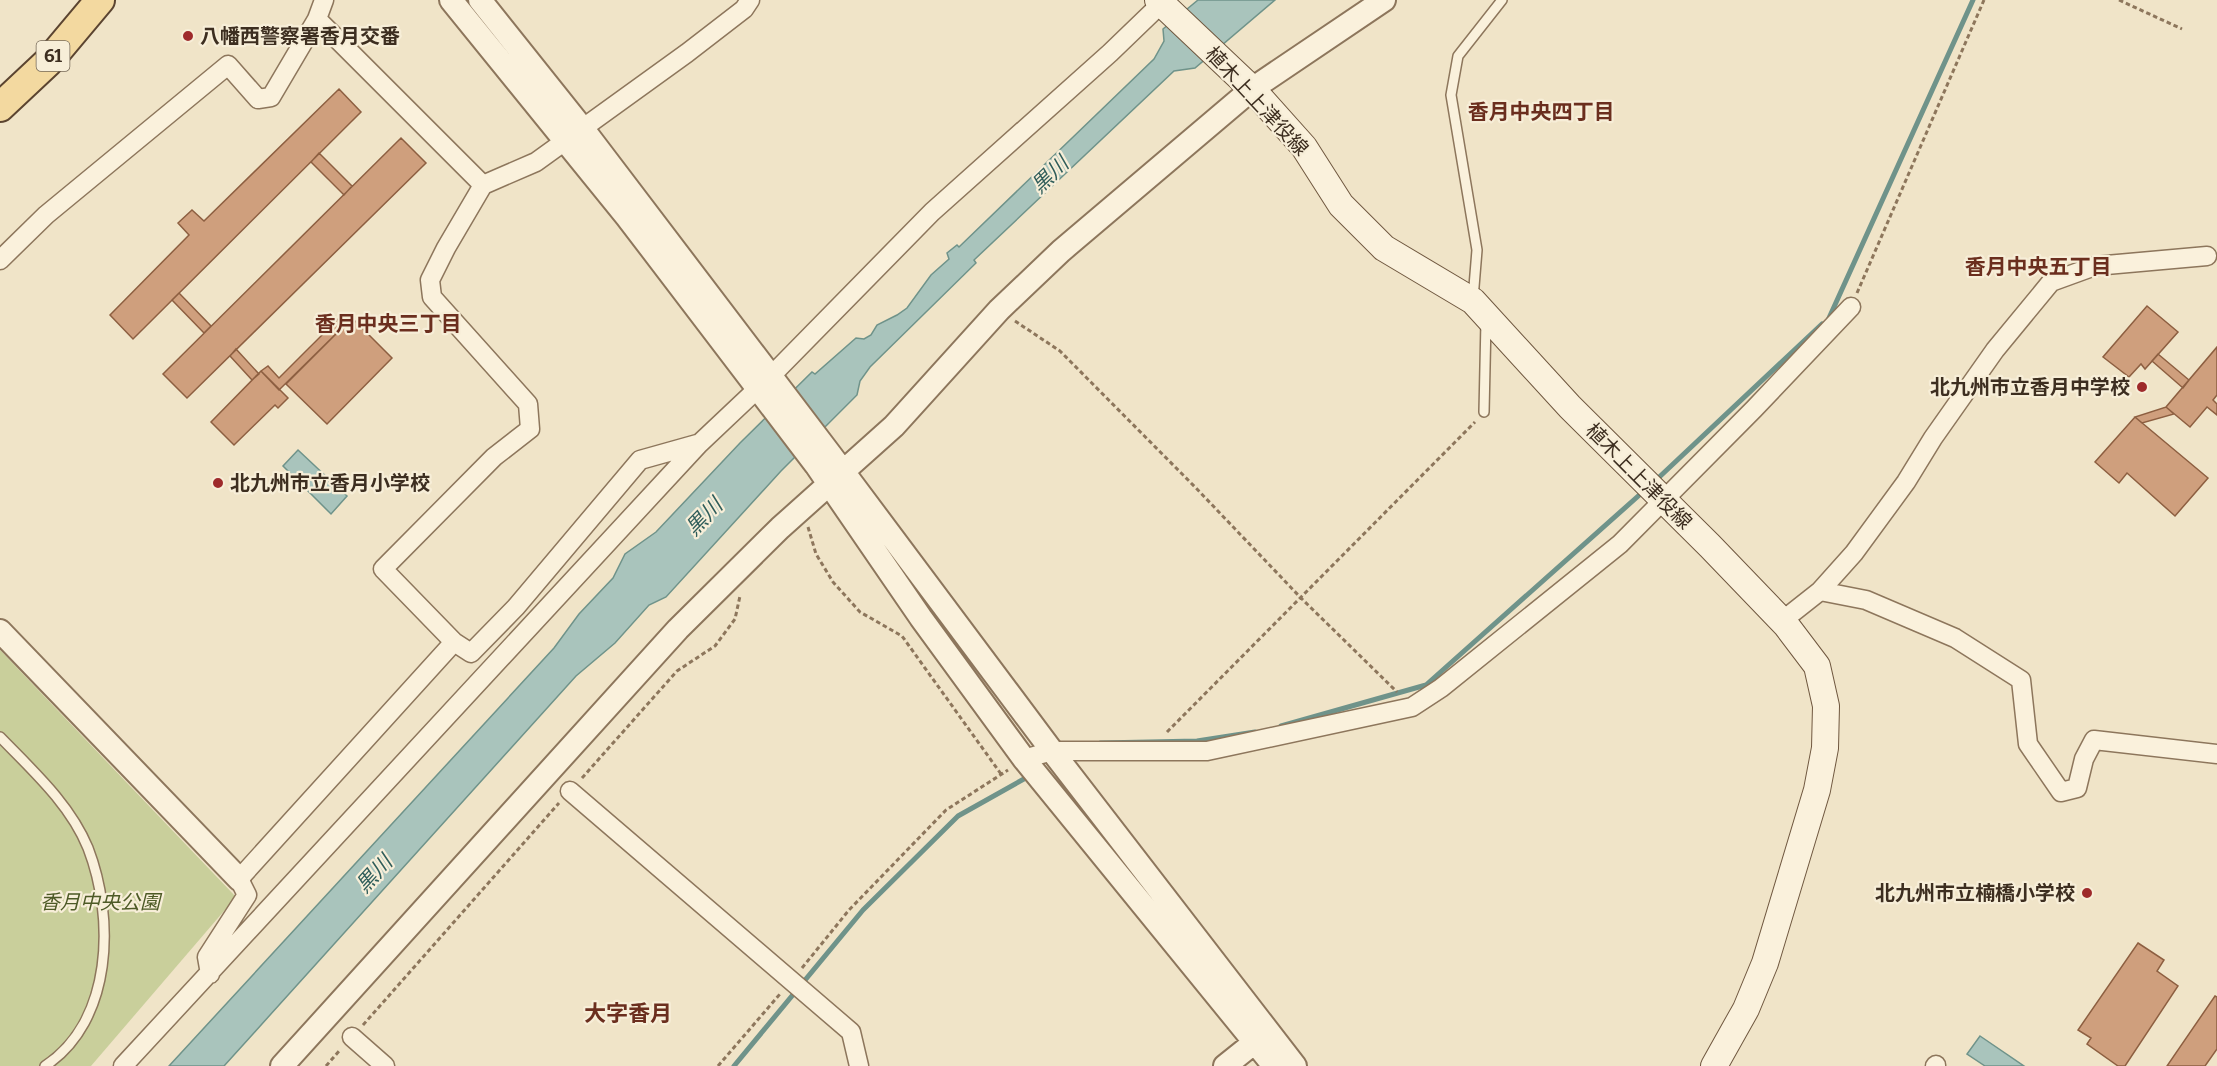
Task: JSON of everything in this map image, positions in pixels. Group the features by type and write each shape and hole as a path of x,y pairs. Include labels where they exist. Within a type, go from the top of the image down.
{"main road":[{"name":"61","path":"0,106 48,62 100,0"},
{"name":"植木上上津役線","path":"1164,4 1242,81 1304,147 1341,204 1384,248 1479,309 1570,407 1782,621 1817,666 1826,706 1825,748 1816,790 1765,963 1746,1009 1714,1066"}],"street":[{"path":"0,260 46,215 228,65 258,99 271,97 317,19 324,0"},
{"path":"451,0 574,135"},
{"path":"480,0 574,135 823,460 921,618 1024,759 1274,1066"},
{"path":"699,444 640,460 516,606 471,653 454,642 383,569 495,457 530,429 528,404 432,297 430,280 483,185 536,162 687,54 744,9 750,0"},
{"path":"282,1066 678,629 780,528 894,426 999,310 1242,81 1384,0"},
{"path":"123,1066 699,444 764,383 932,212 1164,4"},
{"path":"317,19 483,185"},
{"path":"1782,621 1820,591 1854,553 1906,482 1933,438 1995,350 2051,282 2095,266 2207,256"},
{"path":"1024,759 1052,751 1207,751 1412,706 1441,688 1620,544 1851,307"},
{"path":"836,479 1052,751 1295,1066"},
{"path":"1820,591 1866,600 1955,638 2021,680 2028,744 2061,792 2078,788 2084,759 2094,740 2217,754"},
{"path":"0,631 239,879 247,895 207,957 210,974"},
{"path":"239,879 454,642"},
{"path":"570,790 765,957 790,982 851,1032 859,1066"},
{"path":"352,1037 385,1066"},
{"path":"1225,1066 1255,1042"}],"lane":[{"path":"1484,412 1477,250 1451,95 1458,56 1502,0"},
{"path":"0,737 65,808 82,838 90,858 104,921 102,967 96,1000 75,1035 45,1066"}],"path":[{"path":"1851,307 1984,0"},
{"path":"2119,0 2182,29"},
{"path":"999,310 1060,351 1195,487 1300,598 1412,706"},
{"path":"1149,751 1484,412"},
{"path":"803,508 816,554 833,582 860,612 902,636 1001,774"},
{"path":"718,1066 849,910 946,810 1024,759"}],"green space":[{"name":"香月中央公園","path":"0,650 236,897 91,1066 0,1066"}],"water":[{"name":"黒川","path":"1198,0 1275,0 1195,68 1174,71 974,260 976,263 870,367 860,381 857,395 781,471 666,597 649,605 615,643 576,676 224,1066 169,1066 554,648 579,614 613,578 625,554 656,532 740,443 812,372 815,374 856,338 864,339 871,335 877,325 907,308 931,275 949,259 947,253 957,245 959,247 1154,59 1164,41 1163,29"},
{"path":"298,450 347,496 331,514 283,466"},
{"path":"1980,1036 2024,1066 1985,1066 1967,1054"}],"building":[{"path":"339,89 361,112 133,339 110,315 189,235 178,223 192,210 204,221"},
{"path":"401,138 426,163 187,398 163,374"},
{"path":"319,153 352,186 344,195 311,162"},
{"path":"179,293 211,326 204,333 172,300"},
{"path":"2147,306 2178,332 2145,369 2141,364 2129,377 2103,357"},
{"path":"342,315 348,322 279,390 261,371 268,366 279,378"},
{"path":"352,318 392,358 327,424 286,384"},
{"path":"2217,347 2217,395 2213,400 2217,404 2217,415 2207,407 2190,427 2166,407"},
{"path":"236,349 259,374 252,380 230,356"},
{"path":"2158,354 2189,380 2183,388 2152,361"},
{"path":"261,371 288,398 278,408 275,405 234,445 211,422"},
{"path":"2166,407 2174,414 2142,423 2135,417"},
{"path":"2135,417 2208,478 2175,516 2127,473 2119,483 2095,462"},
{"path":"2138,943 2164,960 2157,971 2178,986 2125,1066 2118,1066 2087,1044 2091,1038 2078,1030"},
{"path":"2215,996 2217,997 2217,1049 2205,1066 2167,1066"}],"waterway":[{"path":"1829,318 1973,0"},
{"path":"1654,482 1822,324"},
{"path":"1281,726 1426,685 1645,490"},
{"path":"1100,743 1197,741 1255,732"},
{"path":"734,1066 863,910 958,816 1031,775"}],"place":[{"name":"八幡西警察署香月交番","path":"188,36"},
{"name":"北九州市立香月中学校","path":"2142,387"},
{"name":"北九州市立香月小学校","path":"218,483"},
{"name":"北九州市立楠橋小学校","path":"2087,893"}],"district":[{"name":"香月中央四丁目","path":"1541,112"},
{"name":"香月中央五丁目","path":"2038,267"},
{"name":"香月中央三丁目","path":"388,324"},
{"name":"大字香月","path":"628,1013"}]}
